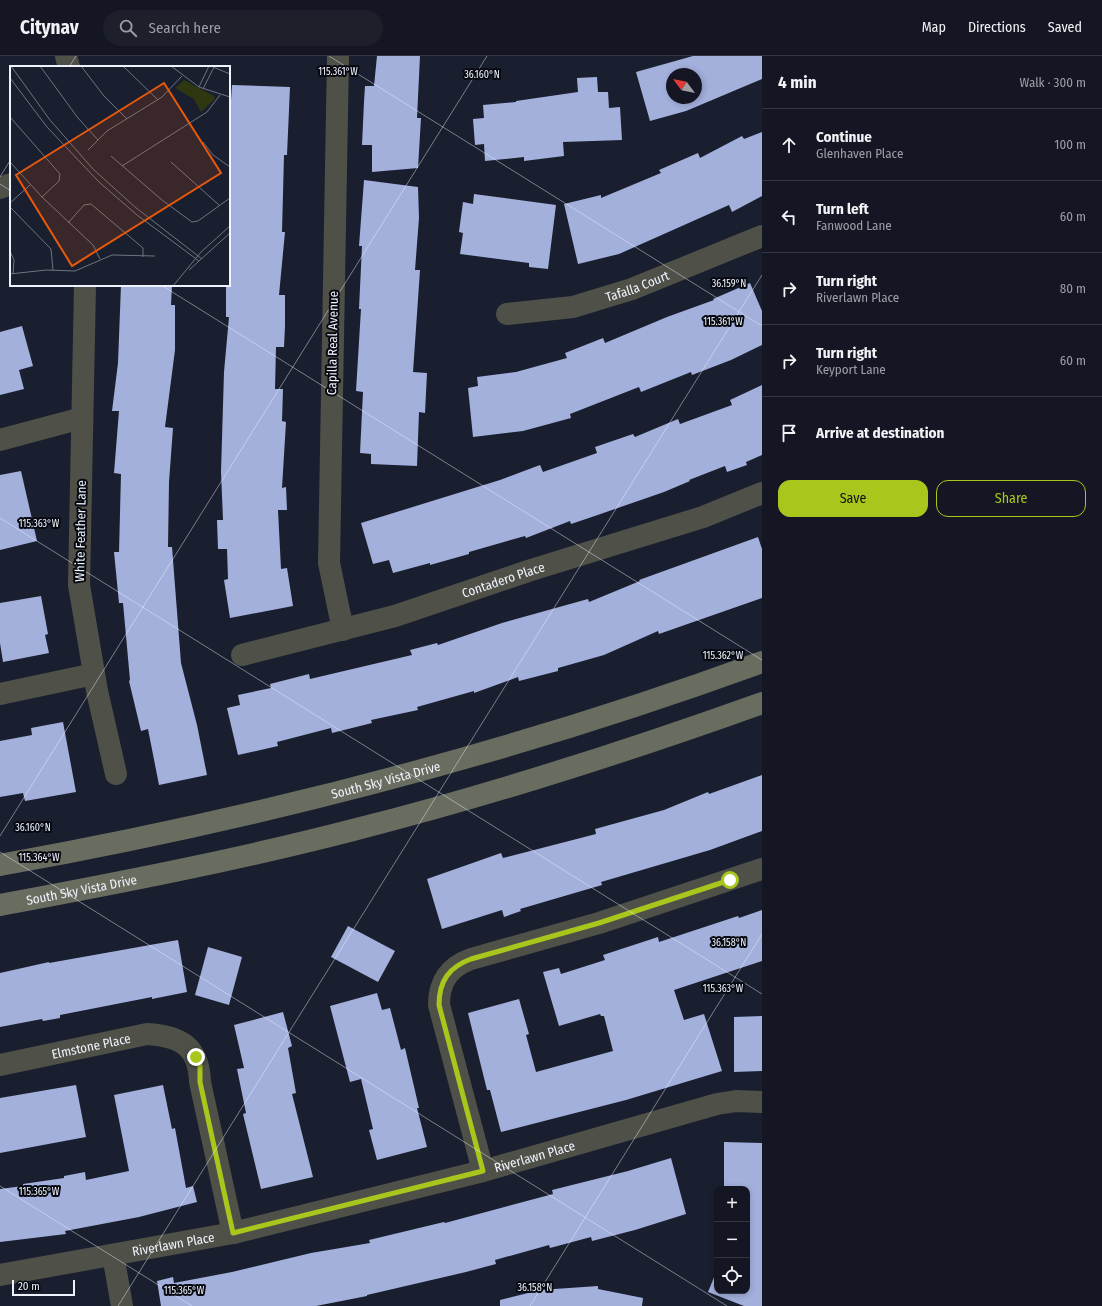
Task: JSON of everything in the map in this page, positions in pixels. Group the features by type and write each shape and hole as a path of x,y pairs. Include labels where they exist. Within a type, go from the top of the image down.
{"main road":[{"name":"South Sky Vista Drive","path":"0,865 138,840 251,815 369,786 544,736 762,662"},
{"name":"South Sky Vista Drive","path":"0,905 149,876 353,830 568,768 762,703"}],"street":[{"path":"66,56 69,66"},
{"name":"Capilla Real Avenue","path":"338,56 329,563 343,630"},
{"path":"0,188 10,184"},
{"name":"Tafalla Court","path":"507,314 573,307 588,303 632,289 762,236"},
{"name":"White Feather Lane","path":"85,286 79,585 94,674 116,774"},
{"path":"0,440 82,418"},
{"name":"Contadero Place","path":"242,655 395,616 528,571 703,517 762,493"},
{"path":"0,694 94,674"},
{"path":"483,1171 439,1005 441,985 453,968 471,959 599,923 762,869"},
{"name":"Elmstone Place","path":"0,1065 146,1034 159,1035 182,1042 196,1057 200,1066 200,1082 233,1233"},
{"name":"Riverlawn Place","path":"0,1275 233,1233 483,1171 717,1104 736,1101 762,1102"},
{"path":"113,1255 122,1306"}],"building":[{"path":"377,56 420,56 417,118 421,118 418,168 372,172 372,145 362,145 365,86 374,86"},
{"path":"693,56 762,56 762,79 686,111 650,121 636,72"},
{"path":"597,77 598,92 608,92 609,108 620,107 622,140 563,142 564,156 524,161 524,157 485,161 484,144 475,145 473,119 484,118 483,105 516,102 578,92 577,78"},
{"path":"232,85 290,87 287,155 284,155 282,232 285,232 279,295 285,295 284,347 276,347 275,389 283,389 282,421 286,422 282,488 286,487 287,510 278,510 281,569 287,568 293,606 230,618 224,580 228,579 227,549 218,549 217,520 223,520 221,472 224,372 229,317 226,317 226,286 230,286 230,116"},
{"path":"762,132 762,196 732,212 729,205 619,254 578,264 564,204 601,195 601,198 661,173 659,170 698,153 700,158 742,136 744,139"},
{"path":"364,180 418,187 419,218 415,270 420,270 413,372 427,373 425,413 419,412 417,466 371,464 371,454 360,453 363,392 356,391 361,309 359,309 362,246 359,246"},
{"path":"474,194 556,205 548,269 529,267 529,263 460,254 463,233 459,232 463,202 473,204"},
{"path":"750,283 762,311 762,345 731,360 692,375 691,372 641,392 639,387 570,414 571,418 523,431 473,437 468,388 478,386 477,377 516,372 567,358 565,353 603,338 605,343 667,317 714,300 713,299"},
{"path":"121,286 172,286 171,305 175,305 175,350 165,427 173,428 169,482 168,547 172,547 181,663 197,725 207,775 159,785 148,729 141,731 129,681 123,603 119,603 114,552 119,552 121,474 114,473 119,411 112,411 118,363"},
{"path":"22,326 33,366 19,370 24,389 0,395 0,332"},
{"path":"762,385 762,455 746,462 747,465 727,472 725,466 689,480 690,481 664,492 586,519 571,524 570,521 526,538 525,536 430,565 430,563 393,573 389,560 373,564 361,523 500,480 540,465 543,472 597,453 595,447 633,434 635,437 678,419 680,424 732,405 730,400"},
{"path":"21,471 37,541 0,550 0,475"},
{"path":"758,537 762,549 762,598 659,634 658,631 604,655 558,668 558,671 519,681 518,677 474,693 474,691 417,707 418,710 371,720 372,723 332,733 331,728 277,742 278,746 238,755 227,708 240,705 238,695 271,688 270,684 309,674 310,679 412,655 410,650 437,643 438,645 502,623 588,599 589,602 640,581 639,580"},
{"path":"41,596 48,634 45,635 49,653 3,662 0,643 0,603"},
{"path":"63,722 76,792 25,801 23,793 0,797 0,741 32,735 31,728"},
{"path":"762,775 762,831 710,850 601,882 602,885 520,909 521,911 504,917 502,910 442,929 427,879 501,853 503,858 596,834 595,829 664,810 708,792 709,794"},
{"path":"762,910 762,961 674,990 684,1020 704,1014 722,1071 626,1100 501,1132 490,1090 487,1090 468,1013 519,999 529,1034 526,1035 536,1072 613,1051 604,1016 601,1016 600,1014 559,1026 543,972 559,968 561,974 605,960 603,955 658,937 659,942 738,916 739,918"},
{"path":"348,926 395,951 378,982 331,957"},
{"path":"178,940 187,992 152,999 152,997 60,1015 60,1018 43,1021 42,1019 0,1027 0,973 49,962"},
{"path":"208,947 242,957 229,1005 195,995"},
{"path":"377,993 382,1010 390,1008 401,1050 405,1048 419,1108 417,1108 427,1147 377,1160 369,1130 373,1129 361,1079 350,1082 330,1006"},
{"path":"283,1012 292,1046 288,1048 296,1093 292,1094 313,1177 261,1189 243,1114 246,1113 237,1069 244,1068 234,1025"},
{"path":"762,1016 762,1071 734,1072 734,1017"},
{"path":"76,1085 86,1137 0,1153 0,1098"},
{"path":"163,1085 172,1129 175,1128 186,1188 193,1186 197,1202 139,1217 65,1231 66,1234 0,1242 0,1189 64,1178 64,1176 85,1172 86,1180 129,1171 114,1095"},
{"path":"724,1142 762,1143 762,1306 744,1306 708,1292 714,1277 714,1294 750,1294 750,1186 724,1186"},
{"path":"671,1158 686,1214 635,1230 592,1241 591,1237 550,1248 549,1245 495,1260 496,1264 466,1272 367,1296 316,1306 161,1306 157,1281 173,1277 174,1283 232,1272 311,1253 370,1243 369,1240 445,1223 553,1194 552,1190 628,1171"},
{"path":"598,1286 598,1289 643,1298 642,1306 500,1306 500,1300 540,1290"}],"route":[{"path":"196,1057 200,1066 200,1082 233,1233 483,1171 439,1005 441,985 446,976 453,968 462,962 599,923 730,880"}]}
